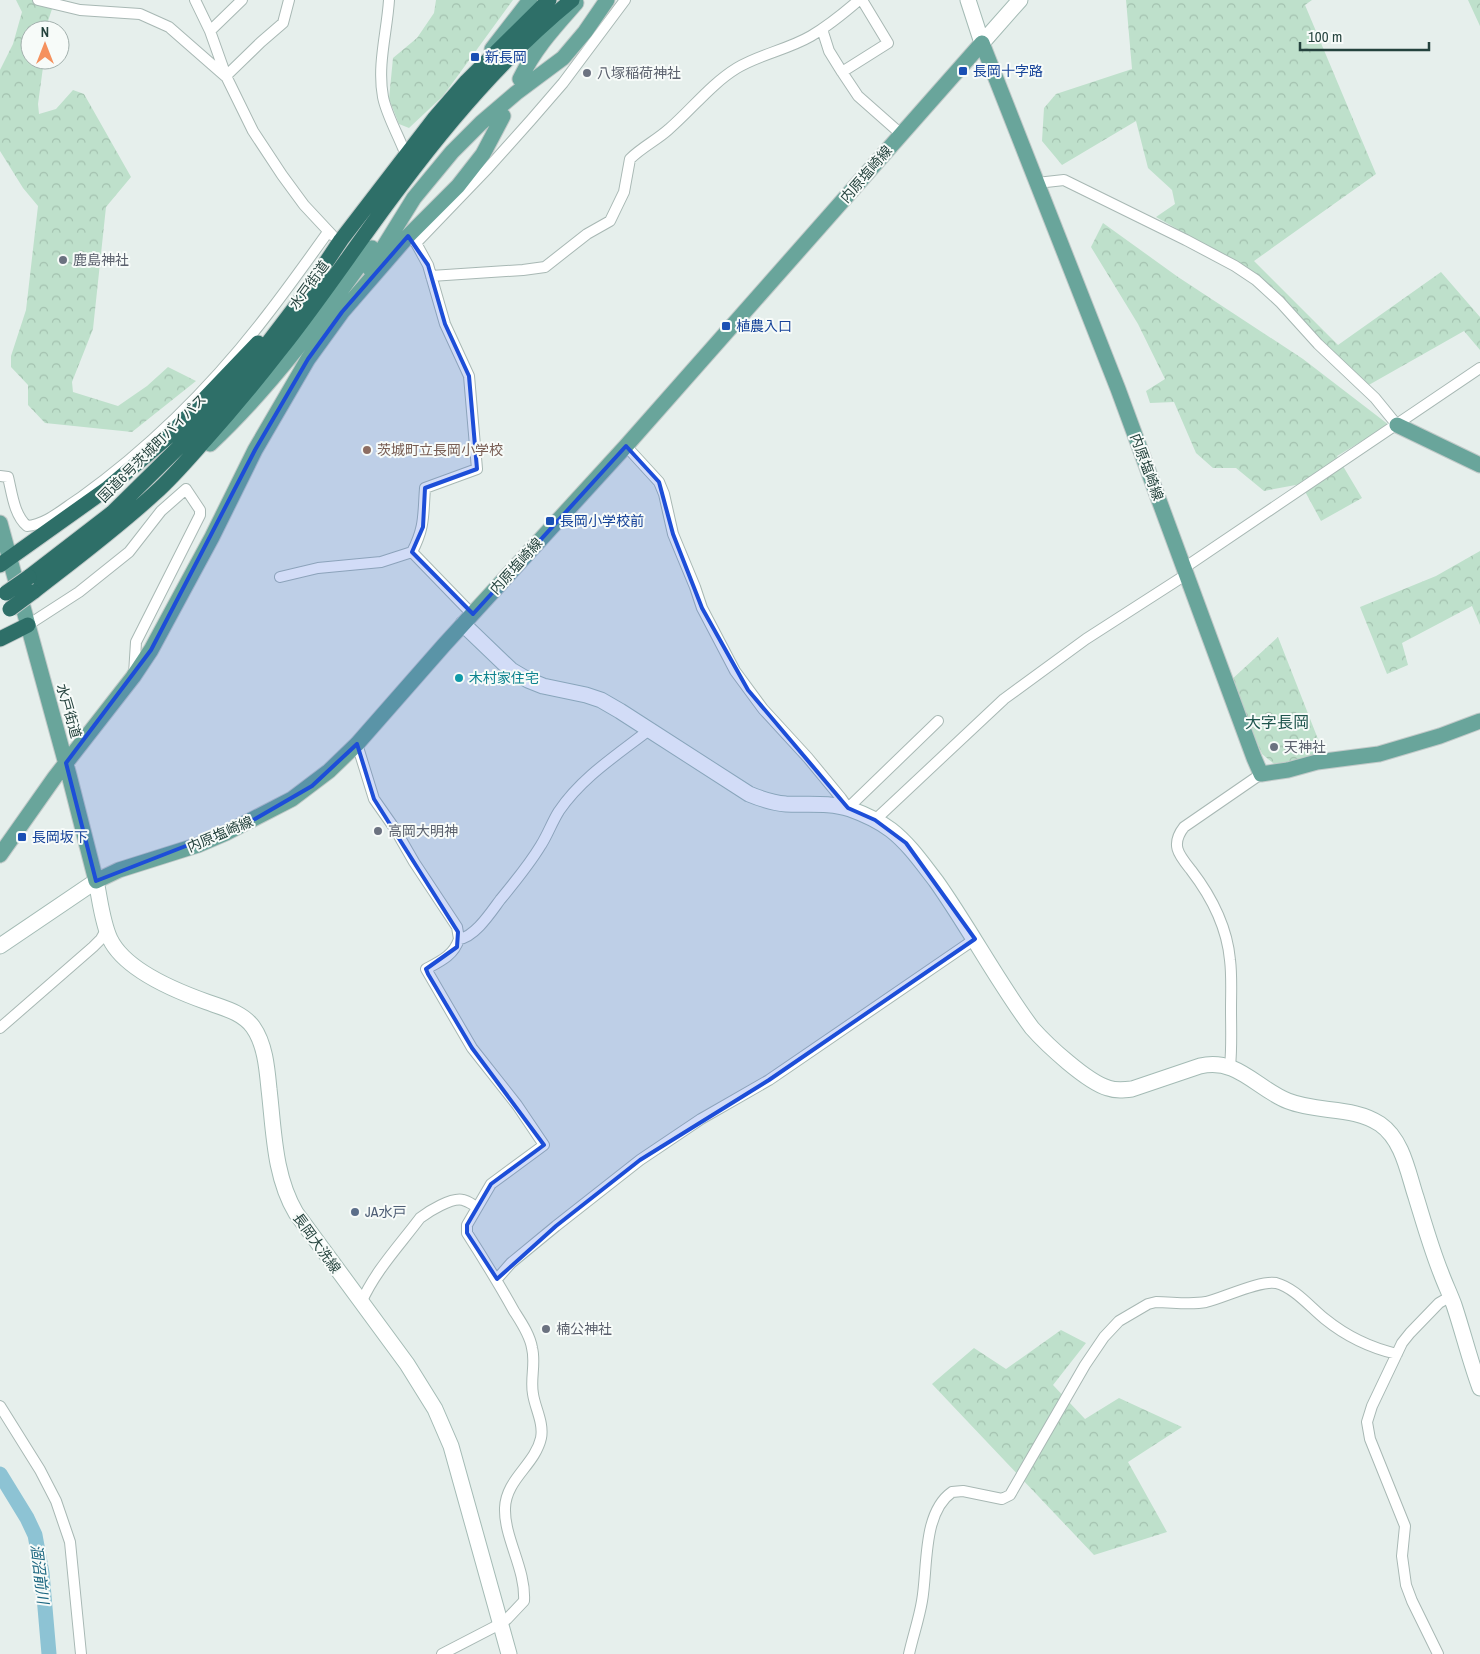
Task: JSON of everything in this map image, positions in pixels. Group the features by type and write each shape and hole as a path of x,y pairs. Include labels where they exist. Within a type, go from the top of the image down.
{"highway":[{"path":"472,86 549,0"},
{"path":"472,86 572,0"},
{"name":"水戸街道","path":"303,298 341,240 407,154 472,86"},
{"name":"水戸街道","path":"157,491 257,380 309,313 402,183 443,131 472,86"},
{"path":"4,561 108,488 170,435 303,298"},
{"name":"国道6号茨城町バイパス","path":"3,595 29,578 87,534 112,514 142,485 233,389 303,298"},
{"path":"5,612 114,530 157,491"},
{"path":"0,639 28,625"}],"main road":[{"path":"472,86 530,0"},
{"path":"520,79 535,50 579,0"},
{"path":"157,491 217,438 271,381 306,338 395,216 414,198 452,152 481,123 516,93 563,58 585,32 607,0"},
{"name":"内原塩崎線","path":"96,881 119,870 198,845 256,819 312,786 357,744 626,446 982,43 1118,389 1261,774"},
{"path":"342,312 412,240 458,186 483,154 503,116"},
{"path":"0,855 66,763 134,677 182,596 255,450 280,405 308,359 342,312 414,198"},
{"path":"1396,425 1480,465"},
{"path":"0,523 4,561"},
{"name":"水戸街道","path":"4,561 28,625 66,763"},
{"path":"1261,774 1288,770 1317,762 1379,754 1440,736 1480,721"},
{"path":"66,763 96,881"}],"street":[{"path":"38,0 80,10 140,14 169,27 226,76"},
{"path":"195,0 210,31 226,76 253,131 304,205 328,232 341,240"},
{"path":"210,31 242,0"},
{"path":"226,76 283,23 289,0"},
{"path":"389,0 380,70 383,99 407,154"},
{"path":"280,577 318,568 382,562 412,552 423,527 425,488 477,468 468,376 445,324 423,255 412,240 488,168 531,120 562,83 625,0"},
{"path":"431,276 523,270 544,266 587,234 610,221 624,192 630,159 669,129 710,89 736,69 810,37 861,0 888,43 842,72"},
{"path":"968,0 982,43"},
{"path":"982,43 1020,0"},
{"path":"822,29 829,51 858,96 901,134"},
{"path":"1037,183 1064,180 1236,266 1256,280 1280,302 1318,344 1375,398 1396,425"},
{"path":"0,476 8,477 18,514 22,522 27,526 41,523 96,486 156,436 215,377 268,315 328,232"},
{"path":"875,820 1004,699 1086,639 1480,368"},
{"path":"626,446 659,482 664,494 673,534 696,587 702,608 735,671 763,709 808,758 842,798 848,808"},
{"path":"28,625 79,592 130,552 161,511 186,488 200,510 200,515 136,642 134,677"},
{"path":"412,552 511,670 543,686 601,700 754,796 771,802 785,804 821,804 848,808 875,820 891,830 916,855 950,901 1032,1028 1083,1074 1102,1086 1110,1089 1132,1089 1205,1064 1219,1064 1236,1069 1272,1093 1288,1101 1302,1106 1365,1116 1382,1126 1389,1133 1401,1152 1441,1274 1451,1296 1480,1388"},
{"path":"848,808 938,721"},
{"path":"459,939 465,938 480,926 541,845 558,812 585,781 596,770 649,730"},
{"path":"357,744 374,799 395,828 456,928 459,939 452,953 426,968 472,1048 517,1105 544,1145 492,1184 467,1225 467,1233 497,1279 528,1334 534,1356 532,1387 541,1427 541,1438 533,1456 514,1481 505,1502 506,1520 525,1593 524,1601 500,1624 442,1654"},
{"path":"1230,1066 1231,968 1227,942 1221,922 1210,898 1178,853 1176,844 1178,835 1184,827 1261,774"},
{"path":"0,946 96,881"},
{"name":"長岡大洗線","path":"96,881 106,930 116,948 139,969 194,997 233,1012 252,1026 263,1050 279,1173 286,1194 296,1214 412,1371 445,1429 509,1654"},
{"path":"0,1028 93,947 106,930"},
{"path":"497,1279 511,1263 640,1160 701,1119 769,1080 975,939"},
{"path":"361,1303 380,1269 420,1218 428,1212 455,1200 463,1200 477,1207"},
{"path":"909,1654 922,1601 930,1529 939,1504 952,1492 962,1491 1002,1499 1010,1495 1085,1365 1110,1329 1131,1313 1156,1302 1207,1301 1229,1293 1274,1283 1289,1288 1326,1320 1352,1337 1380,1350 1397,1354"},
{"path":"1438,1654 1406,1585 1402,1556 1405,1526 1368,1429 1368,1415 1397,1354 1410,1333 1439,1303 1451,1296"},
{"path":"0,1406 40,1470 56,1501 70,1542 81,1654"}],"highlighted area":[{"path":"408,236 428,265 445,324 469,376 477,469 425,488 423,527 412,552 473,614 626,446 659,482 673,534 702,608 748,690 848,808 875,820 906,843 975,939 769,1080 640,1160 556,1226 497,1279 467,1233 467,1225 491,1184 544,1145 472,1048 428,974 426,969 457,947 458,932 374,799 357,744 312,786 255,819 96,881 66,763 151,650 255,450 308,359 342,312"}],"green space":[{"path":"16,0 55,0 48,20 20,20 20,70 43,70 38,104 39,114 56,109 73,90 84,94 131,177 106,207 93,329 72,382 73,392 118,406 147,386 168,367 196,381 132,432 45,423 28,405 28,385 11,367 11,356 26,310 38,206 23,188 0,151 0,70 13,44 22,12"},
{"path":"436,0 513,0 443,96 409,128 399,124 389,99 393,58 417,38 434,13"},
{"path":"1126,0 1312,0 1305,5 1376,174 1254,261 1338,345 1441,272 1480,317 1480,350 1464,331 1367,386 1257,274 1156,217 1175,204 1172,190 1148,168 1136,121 1062,165 1042,141 1044,108 1056,94 1132,69"},
{"path":"1468,0 1480,0 1480,26"},
{"path":"1103,223 1178,277 1303,359 1389,425 1337,456 1362,498 1321,521 1301,484 1264,491 1236,468 1213,468 1196,453 1174,402 1150,403 1146,391 1165,379 1138,324 1091,247"},
{"path":"1480,551 1480,625 1472,606 1402,643 1408,665 1387,674 1360,607 1436,576"},
{"path":"1278,637 1325,757 1290,777 1262,754 1230,681"},
{"path":"1061,1330 1086,1343 1053,1385 1085,1419 1119,1398 1182,1427 1128,1462 1167,1532 1094,1555 932,1384 974,1348 1006,1369"}],"waterway":[{"name":"涸沼前川","path":"0,1474 27,1518 35,1535 42,1573 49,1654"}],"place":[{"name":"新長岡","path":"475,57"},
{"name":"長岡十字路","path":"963,71"},
{"name":"八塚稲荷神社","path":"587,73"},
{"name":"鹿島神社","path":"63,260"},
{"name":"植農入口","path":"726,326"},
{"name":"茨城町立長岡小学校","path":"367,450"},
{"name":"長岡小学校前","path":"550,521"},
{"name":"木村家住宅","path":"459,678"},
{"name":"天神社","path":"1274,747"},
{"name":"高岡大明神","path":"378,831"},
{"name":"長岡坂下","path":"22,837"},
{"name":"JA水戸","path":"355,1212"},
{"name":"楠公神社","path":"546,1329"}],"district":[{"name":"大字長岡","path":"1277,722"}]}
